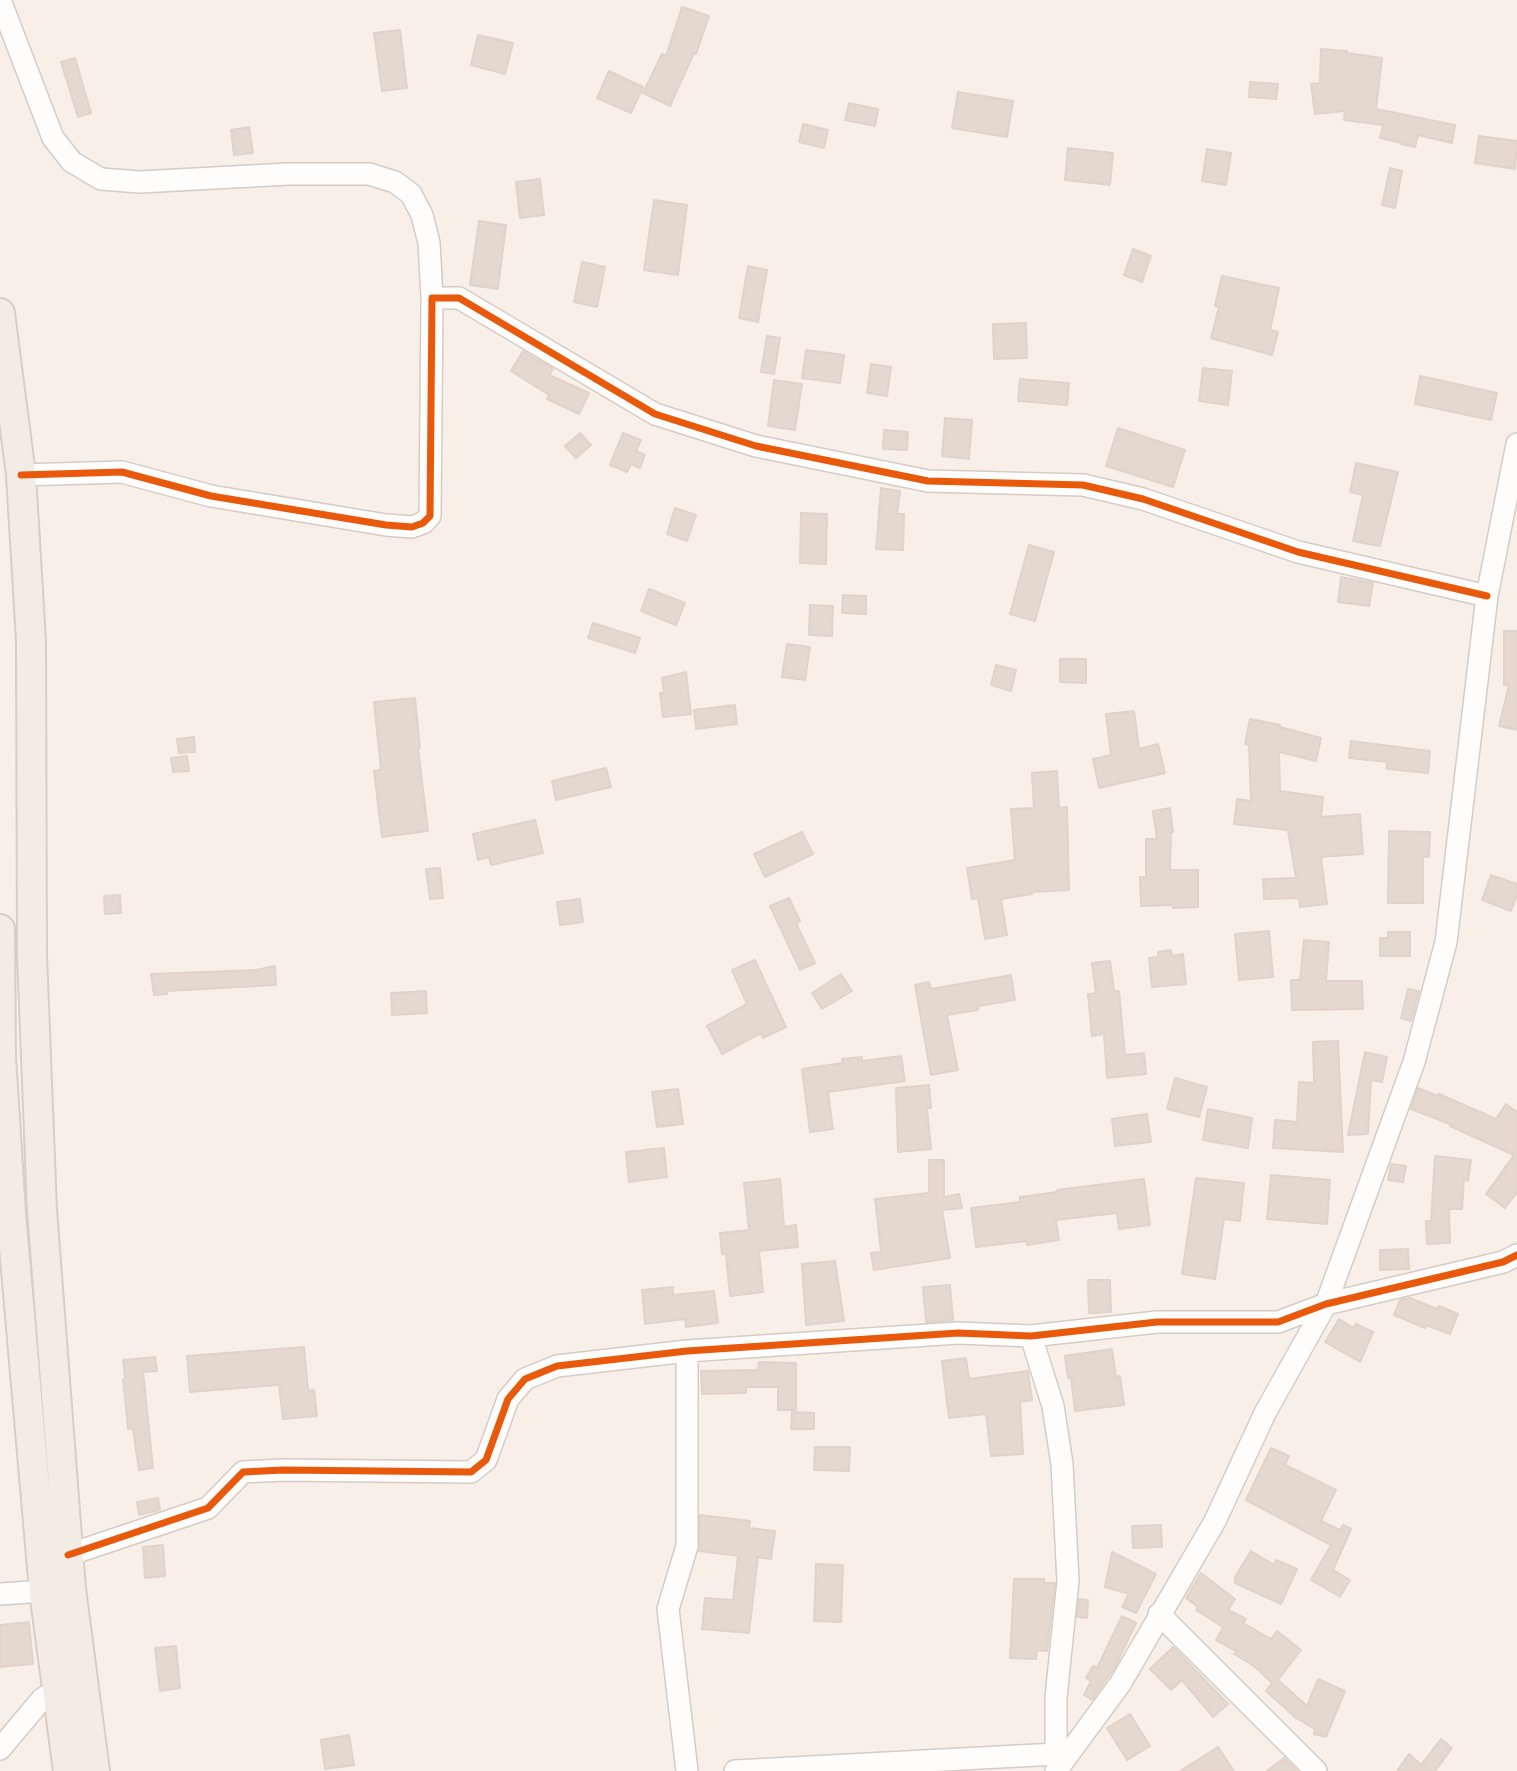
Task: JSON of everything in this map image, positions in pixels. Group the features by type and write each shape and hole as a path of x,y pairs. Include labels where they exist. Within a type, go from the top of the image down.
{"main road":[{"path":"0,313 22,475 31,641 32,955 42,1210 71,1588 95,1771"},
{"path":"0,929 1,1056 10,1200 44,1591 68,1771"}],"street":[{"path":"0,0 53,138 72,162 101,178 140,182 288,174 369,174 395,182 411,194 422,215 429,243 432,298 430,516 423,523 412,527 386,525 211,496 122,472 77,471 22,475"},
{"path":"432,298 459,298 655,414 756,446 928,481 1083,485 1143,499 1298,552 1487,596"},
{"path":"1057,1766 1120,1684 1215,1521 1265,1413 1326,1304 1414,1062 1446,942 1487,596 1509,531 1517,444"},
{"path":"68,1555 208,1508 243,1472 471,1472 486,1460 508,1399 525,1379 557,1366 687,1350 958,1333 1031,1336 1157,1322 1278,1321 1326,1304 1503,1262 1517,1255"},
{"path":"1031,1336 1053,1406 1062,1464 1068,1581 1056,1697 1057,1766"},
{"path":"687,1350 687,1546 668,1609 687,1771"},
{"path":"0,1594 44,1591"},
{"path":"1159,1614 1316,1771"},
{"path":"0,1749 43,1699 58,1690"},
{"path":"735,1771 1057,1766"}],"building":[{"path":"682,7 709,16 696,54 694,53 670,106 643,93 662,54 666,56"},
{"path":"400,30 407,88 382,91 374,33"},
{"path":"478,35 513,43 505,74 471,65"},
{"path":"1321,49 1382,58 1376,109 1455,125 1452,143 1418,135 1415,147 1380,138 1383,125 1344,120 1345,111 1315,114 1311,84 1320,83"},
{"path":"75,58 91,113 78,117 61,62"},
{"path":"609,71 643,87 631,113 597,98"},
{"path":"1250,82 1278,84 1276,99 1249,97"},
{"path":"958,92 1013,101 1007,137 952,128"},
{"path":"849,103 878,109 875,126 845,120"},
{"path":"803,124 828,130 824,148 799,142"},
{"path":"249,127 253,153 234,155 231,130"},
{"path":"1479,136 1517,141 1515,169 1475,163"},
{"path":"1068,148 1113,153 1110,185 1065,180"},
{"path":"1207,149 1231,153 1226,185 1202,181"},
{"path":"1390,168 1402,171 1395,208 1382,205"},
{"path":"540,179 544,215 520,218 516,182"},
{"path":"654,200 687,205 678,275 644,270"},
{"path":"479,221 506,225 498,289 470,285"},
{"path":"1133,249 1151,256 1142,282 1124,275"},
{"path":"582,262 605,267 597,307 574,302"},
{"path":"748,266 767,270 758,322 739,318"},
{"path":"1222,276 1279,288 1270,330 1278,332 1272,355 1211,338 1219,307 1215,306"},
{"path":"1026,323 1027,358 994,359 993,324"},
{"path":"767,336 780,338 774,374 761,372"},
{"path":"806,350 844,355 840,383 802,378"},
{"path":"523,351 553,369 549,375 589,393 579,414 547,399 549,395 511,371"},
{"path":"871,364 891,367 887,396 867,393"},
{"path":"1203,368 1232,371 1228,405 1199,401"},
{"path":"1420,376 1497,393 1491,420 1415,404"},
{"path":"1020,379 1069,383 1067,405 1018,401"},
{"path":"774,380 802,384 795,430 768,426"},
{"path":"945,418 972,420 969,459 942,456"},
{"path":"1118,428 1185,450 1173,487 1106,466"},
{"path":"884,430 908,432 907,450 883,449"},
{"path":"580,433 591,445 576,458 565,446"},
{"path":"623,433 641,440 636,451 645,455 640,468 631,464 627,472 610,465"},
{"path":"1356,463 1398,472 1380,546 1353,541 1363,495 1350,492"},
{"path":"881,488 900,491 897,514 904,514 903,550 876,549"},
{"path":"675,508 696,515 687,541 667,534"},
{"path":"801,513 827,514 826,564 800,563"},
{"path":"1029,545 1054,552 1035,621 1010,614"},
{"path":"1341,577 1373,583 1369,606 1338,602"},
{"path":"649,589 685,603 676,625 641,611"},
{"path":"843,595 866,596 866,614 842,613"},
{"path":"810,605 833,606 832,636 809,635"},
{"path":"593,623 640,638 635,653 588,638"},
{"path":"1504,631 1517,631 1517,730 1499,726 1509,685 1504,685"},
{"path":"787,644 810,647 805,680 782,677"},
{"path":"1060,659 1086,659 1086,683 1060,682"},
{"path":"996,665 1016,670 1011,691 991,685"},
{"path":"686,672 691,714 663,717 660,693 664,693 662,678"},
{"path":"415,698 428,831 382,837 374,771 381,770 374,702"},
{"path":"735,705 737,724 696,729 694,710"},
{"path":"1134,711 1139,749 1158,744 1165,773 1099,788 1093,759 1111,755 1106,714"},
{"path":"1250,719 1321,738 1316,761 1279,752 1280,791 1323,797 1321,817 1360,814 1363,854 1321,857 1327,904 1300,907 1299,898 1264,899 1263,879 1296,878 1288,830 1234,824 1237,799 1251,801 1249,745 1245,744"},
{"path":"194,737 195,752 179,753 177,739"},
{"path":"1351,741 1430,751 1428,773 1387,769 1387,762 1349,758"},
{"path":"187,756 189,771 173,772 171,758"},
{"path":"606,768 611,787 556,800 552,781"},
{"path":"1057,771 1059,808 1067,807 1069,890 1032,892 1001,899 1007,935 985,939 978,898 972,899 967,868 1015,860 1011,809 1034,808 1032,773"},
{"path":"1170,808 1173,832 1170,870 1198,870 1198,907 1141,906 1140,877 1146,877 1146,839 1157,839 1153,811"},
{"path":"535,820 543,853 491,865 489,857 478,860 473,834"},
{"path":"1389,831 1430,832 1429,857 1423,857 1423,903 1388,903"},
{"path":"802,832 813,854 765,877 754,854"},
{"path":"440,868 443,898 430,899 426,869"},
{"path":"1491,875 1517,884 1517,895 1511,911 1482,900"},
{"path":"120,895 121,913 105,914 104,896"},
{"path":"789,898 800,921 796,923 815,963 800,970 770,906"},
{"path":"580,899 583,922 560,925 557,902"},
{"path":"1269,931 1273,977 1239,980 1235,934"},
{"path":"1388,932 1410,932 1410,956 1380,956 1380,938 1388,938"},
{"path":"1304,940 1329,942 1326,981 1362,981 1363,1009 1292,1010 1291,980 1300,980"},
{"path":"1171,950 1172,956 1183,954 1186,984 1152,987 1149,958 1158,957 1158,952"},
{"path":"755,960 786,1027 763,1038 761,1033 722,1054 707,1026 747,1004 732,970"},
{"path":"1110,961 1114,991 1119,991 1125,1055 1144,1053 1146,1074 1107,1078 1104,1034 1092,1036 1088,994 1096,993 1092,963"},
{"path":"275,966 276,985 167,991 167,994 154,995 151,974 256,970"},
{"path":"841,974 852,991 822,1009 812,993"},
{"path":"1011,975 1015,1000 978,1006 978,1010 947,1015 958,1070 931,1075 915,985 929,982 931,989"},
{"path":"1408,989 1419,991 1411,1021 1401,1018"},
{"path":"426,991 427,1013 392,1015 391,993"},
{"path":"1338,1041 1343,1152 1273,1148 1275,1120 1297,1122 1299,1082 1314,1083 1313,1042"},
{"path":"1365,1052 1387,1057 1382,1082 1371,1080 1368,1134 1348,1135"},
{"path":"901,1056 905,1081 828,1092 833,1129 810,1132 802,1069 843,1063 842,1059 862,1057 862,1061"},
{"path":"1175,1078 1207,1087 1199,1117 1167,1109"},
{"path":"929,1085 931,1108 927,1108 931,1149 898,1152 896,1088"},
{"path":"1418,1088 1438,1096 1439,1094 1496,1119 1506,1104 1517,1112 1517,1192 1505,1208 1486,1194 1514,1155 1450,1126 1455,1126 1411,1109"},
{"path":"678,1089 683,1124 657,1127 652,1092"},
{"path":"1208,1109 1252,1118 1248,1148 1203,1140"},
{"path":"1147,1114 1151,1142 1115,1146 1112,1119"},
{"path":"664,1148 667,1177 629,1182 626,1152"},
{"path":"1435,1156 1471,1160 1468,1181 1464,1178 1462,1209 1449,1209 1450,1243 1427,1244 1426,1221 1431,1221"},
{"path":"929,1160 944,1160 944,1197 959,1194 962,1208 942,1210 950,1258 874,1270 871,1253 881,1252 875,1199 929,1193"},
{"path":"1391,1164 1406,1166 1403,1182 1388,1180"},
{"path":"1271,1175 1330,1180 1327,1224 1267,1219"},
{"path":"1196,1178 1244,1183 1240,1221 1224,1219 1215,1279 1182,1274"},
{"path":"780,1179 784,1227 796,1225 798,1247 759,1251 763,1292 730,1296 726,1254 722,1254 720,1233 749,1230 744,1183"},
{"path":"1144,1179 1150,1225 1119,1229 1117,1213 1056,1220 1059,1240 1027,1245 1026,1241 976,1247 971,1208 1020,1202 1020,1197 1057,1190"},
{"path":"1408,1249 1409,1269 1380,1270 1380,1250"},
{"path":"835,1261 844,1321 806,1325 802,1264"},
{"path":"1088,1280 1110,1280 1111,1312 1089,1313"},
{"path":"950,1285 953,1320 926,1322 923,1287"},
{"path":"673,1287 673,1295 714,1291 718,1323 686,1327 685,1319 645,1324 642,1290"},
{"path":"1410,1298 1458,1314 1450,1334 1426,1325 1425,1328 1394,1315 1400,1300"},
{"path":"1339,1319 1354,1328 1356,1324 1373,1332 1360,1362 1325,1342"},
{"path":"304,1347 308,1391 314,1390 317,1416 283,1419 279,1385 190,1392 187,1356"},
{"path":"1112,1349 1116,1377 1120,1376 1124,1405 1075,1411 1071,1377 1068,1378 1065,1356"},
{"path":"155,1357 157,1371 143,1372 153,1468 139,1470 133,1428 128,1429 123,1360"},
{"path":"966,1358 969,1379 1028,1371 1032,1400 1020,1402 1023,1454 991,1456 986,1414 949,1418 942,1361"},
{"path":"759,1362 796,1363 796,1410 778,1410 778,1387 746,1387 746,1393 702,1394 701,1371 758,1370"},
{"path":"792,1412 814,1413 814,1429 791,1429"},
{"path":"815,1447 850,1447 849,1471 814,1470"},
{"path":"1271,1448 1289,1456 1285,1465 1336,1490 1321,1521 1340,1530 1343,1525 1351,1529 1333,1570 1350,1580 1340,1597 1311,1580 1331,1545 1246,1500"},
{"path":"158,1498 160,1510 139,1515 137,1502"},
{"path":"700,1515 750,1521 749,1528 775,1531 771,1559 758,1557 749,1633 702,1629 705,1598 733,1600 738,1556 699,1551"},
{"path":"1161,1525 1162,1547 1133,1548 1132,1526"},
{"path":"163,1545 165,1576 145,1578 143,1547"},
{"path":"1251,1551 1274,1565 1276,1560 1297,1569 1281,1604 1235,1583 1235,1577"},
{"path":"1112,1552 1156,1574 1136,1613 1122,1607 1129,1594 1105,1587"},
{"path":"816,1564 843,1565 841,1622 814,1621"},
{"path":"1201,1573 1235,1599 1228,1610 1246,1619 1243,1623 1271,1639 1277,1631 1301,1650 1278,1680 1307,1706 1318,1679 1345,1691 1326,1737 1314,1734 1315,1729 1296,1718 1266,1691 1272,1683 1254,1666 1234,1654 1236,1651 1216,1640 1223,1627 1196,1610 1198,1607 1186,1598"},
{"path":"1014,1579 1044,1579 1044,1583 1055,1583 1047,1651 1037,1650 1036,1659 1010,1658"},
{"path":"1079,1599 1088,1600 1087,1618 1077,1617"},
{"path":"1122,1616 1136,1623 1115,1667 1092,1700 1084,1695 1091,1681 1086,1678 1093,1666 1097,1668"},
{"path":"29,1622 33,1664 0,1667 0,1625"},
{"path":"176,1646 180,1688 160,1691 155,1648"},
{"path":"1173,1647 1228,1704 1213,1717 1182,1680 1171,1690 1150,1669"},
{"path":"1130,1714 1150,1746 1127,1760 1107,1728"},
{"path":"349,1735 354,1765 325,1769 321,1740"},
{"path":"1441,1739 1452,1748 1435,1771 1397,1771 1409,1754 1421,1765"},
{"path":"1218,1747 1234,1771 1180,1771"},
{"path":"1284,1758 1297,1771 1267,1771"}],"cycle path":[{"path":"21,475 122,472 211,496 386,525 412,527 423,523 430,516 432,298 459,298 655,414 756,446 928,481 1083,485 1143,499 1298,552 1487,596"},
{"path":"68,1555 208,1508 243,1472 471,1472 486,1460 508,1399 525,1379 557,1366 687,1351 958,1333 1031,1336 1157,1322 1278,1322 1326,1304 1503,1262 1517,1255"}]}
